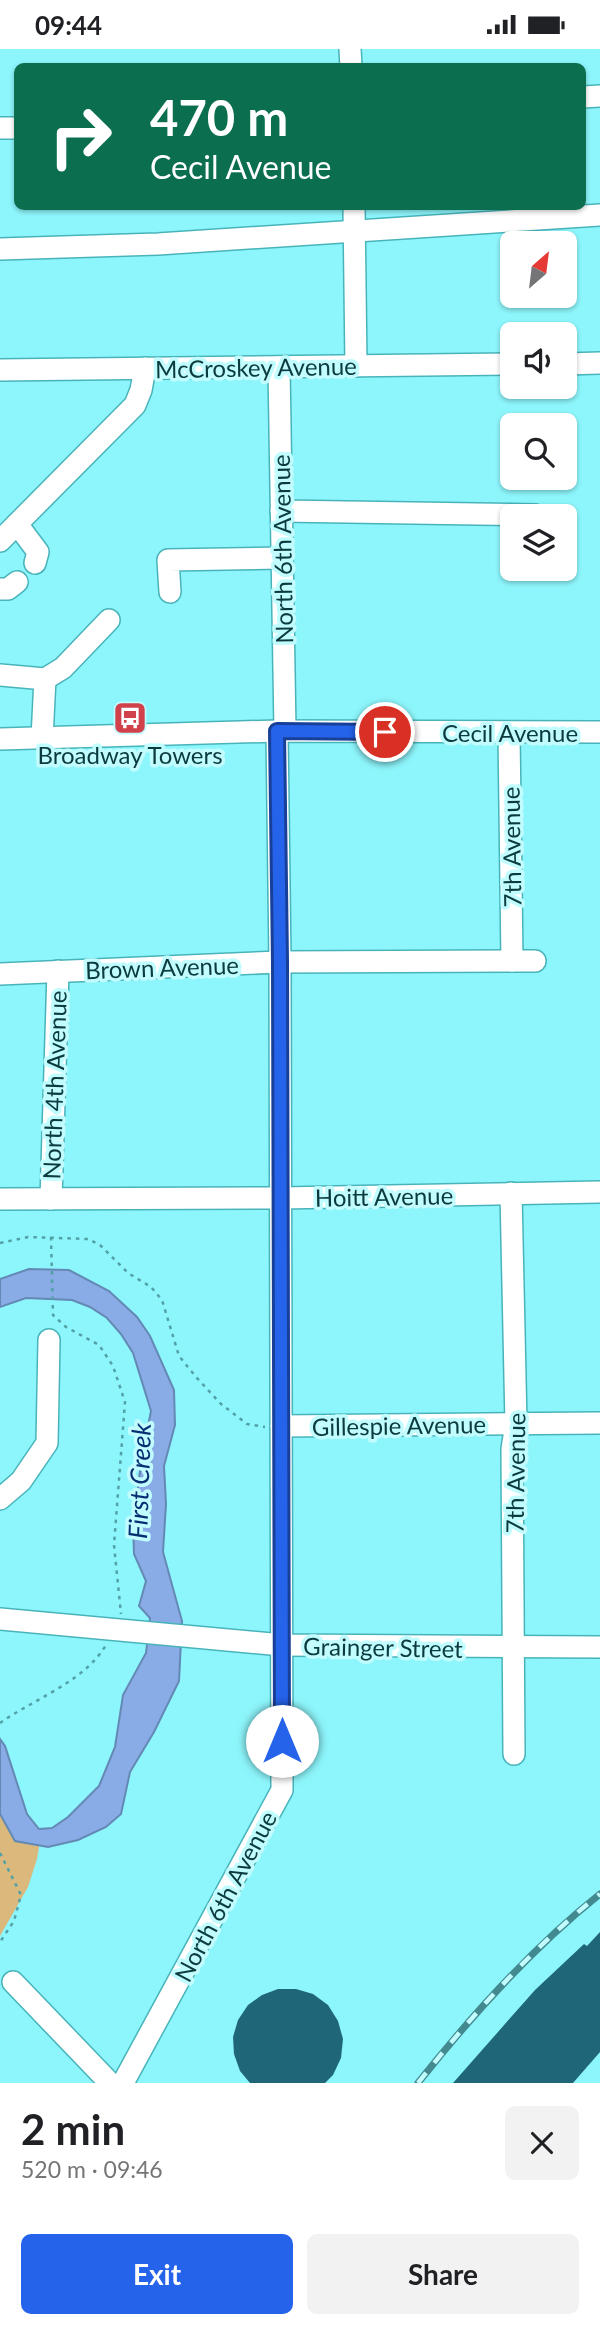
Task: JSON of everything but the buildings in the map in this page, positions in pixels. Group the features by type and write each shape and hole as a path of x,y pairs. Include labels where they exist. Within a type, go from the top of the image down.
{"street":[{"path":"354,210 356,366"},
{"path":"0,249 158,244 600,215"},
{"path":"577,364 600,363"},
{"name":"McCroskey Avenue","path":"0,370 500,364"},
{"name":"North 6th Avenue","path":"123,2083 282,1790 282,558 279,367"},
{"path":"0,541 135,405 145,368"},
{"path":"281,511 500,514"},
{"path":"17,524 38,552 35,563"},
{"path":"170,591 168,560 282,558"},
{"path":"0,675 45,679 63,668 109,620"},
{"path":"42,738 45,679"},
{"name":"Cecil Avenue","path":"0,739 281,731 600,731"},
{"name":"7th Avenue","path":"509,733 513,961"},
{"name":"Brown Avenue","path":"0,974 280,962 535,961"},
{"name":"North 4th Avenue","path":"51,1199 58,971"},
{"name":"Hoitt Avenue","path":"0,1199 281,1198 600,1192"},
{"name":"7th Avenue","path":"511,1193 516,1424 512,1449 514,1754"},
{"path":"0,1499 21,1481 47,1443 49,1340"},
{"name":"Gillespie Avenue","path":"281,1426 600,1423"},
{"name":"Grainger Street","path":"0,1619 282,1645 600,1647"},
{"path":"13,1982 110,2083"}],"path":[{"path":"0,1243 28,1237 51,1237 88,1239 100,1244 128,1273 156,1291 162,1300 179,1356 222,1404 247,1424 262,1427 281,1426"},
{"path":"0,1723 89,1665 101,1654 121,1618 114,1545 125,1402 113,1366 99,1345 58,1321 53,1315 51,1237"},
{"path":"0,1853 21,1895 14,1921 0,1942"}],"shaded area":[{"path":"0,1749 15,1792 40,1841 28,1887 0,1936"}],"water":[{"name":"First Creek","path":"29,1269 69,1270 109,1291 137,1317 150,1336 174,1390 175,1425 164,1466 166,1504 163,1552 182,1621 179,1681 154,1732 130,1772 121,1814 106,1827 78,1840 48,1847 15,1841 0,1814 0,1739 5,1746 27,1814 39,1829 52,1828 68,1817 99,1786 115,1747 123,1695 146,1653 150,1618 139,1606 146,1581 134,1554 133,1525 151,1411 133,1353 107,1318 72,1300 26,1298 0,1307 0,1279"}],"railway":[{"path":"418,2083 504,1983 550,1937 600,1894"}],"place":[{"name":"Broadway Towers","path":"130,718"}],"route":[{"path":"282,1741 277,731 385,732"}]}
